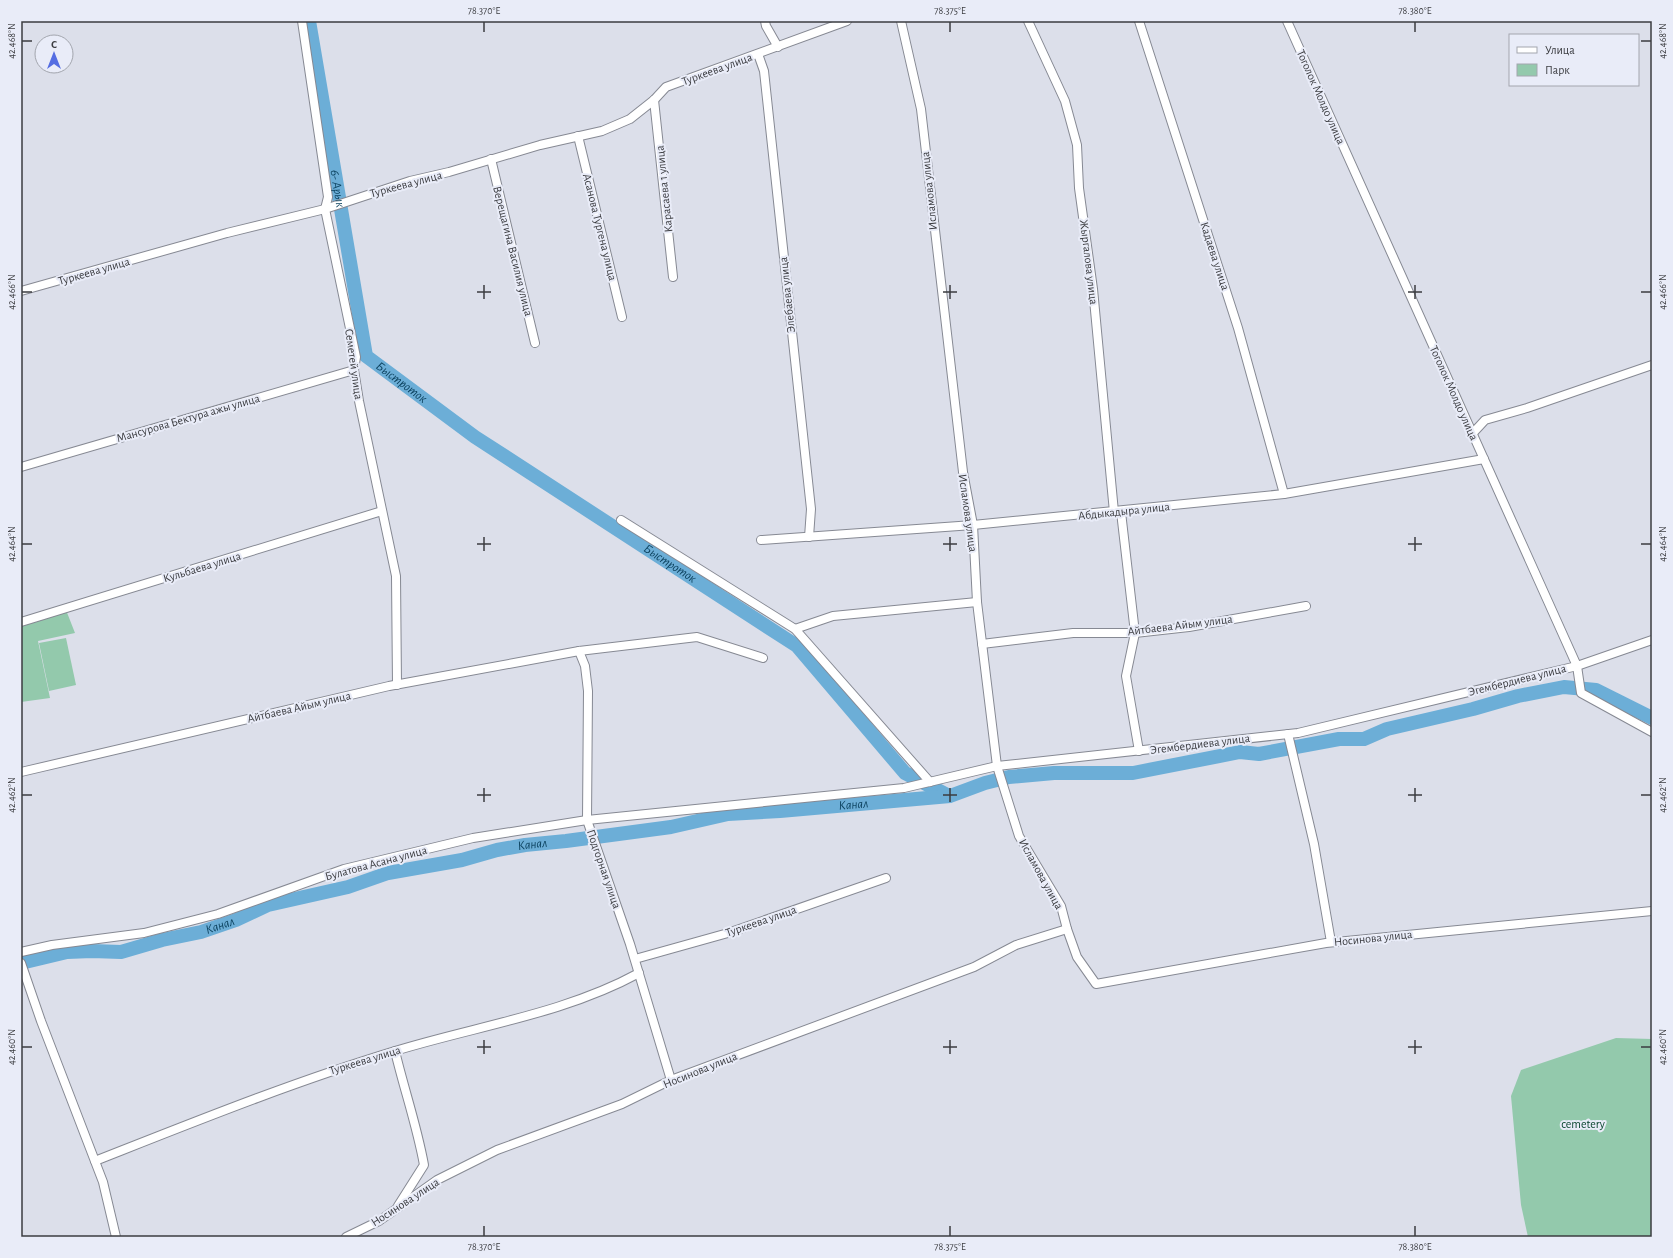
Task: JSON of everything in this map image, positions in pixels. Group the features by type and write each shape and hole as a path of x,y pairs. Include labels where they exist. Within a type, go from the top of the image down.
{"street":[{"name":"Семетей улица","path":"302,21 328,197 325,209 356,357 354,370 396,576 397,685"},
{"path":"765,21 766,26 778,47"},
{"name":"Туркеева улица","path":"21,292 227,233 325,209 410,181 449,172 540,145 602,131 630,119 654,100 666,87 847,21"},
{"name":"Исламова улица","path":"901,21 921,109 963,472 973,525 977,602 997,766 1019,836 1061,906 1066,929 1077,957 1096,984"},
{"name":"Жыргалова улица","path":"1028,21 1064,101 1077,145 1079,188 1093,289 1117,512 1135,633 1126,676 1139,752"},
{"name":"Кадаева улица","path":"1139,21 1238,328 1284,494"},
{"name":"Тоголок Молдо улица","path":"1287,21 1577,666 1581,693 1652,732"},
{"name":"Элебаева улица","path":"758,54 764,71 772,145 810,509 809,536"},
{"name":"Карасаева 1 улица","path":"654,100 673,277"},
{"name":"Асанова Тургена улица","path":"578,136 622,317"},
{"name":"Верещагина Василия улица","path":"491,160 535,344"},
{"path":"1472,434 1485,420 1528,408 1652,365"},
{"name":"Мансурова Бектура ажы улица","path":"21,467 354,370"},
{"name":"Абдыкадыра улица","path":"761,540 973,525 1117,512 1284,494 1484,459"},
{"name":"Кульбаева улица","path":"21,622 382,512"},
{"path":"621,520 795,629 930,782"},
{"path":"795,629 833,616 977,602"},
{"name":"Айтбаева Айым улица","path":"982,644 1073,633 1135,633 1189,627 1306,606"},
{"name":"Айтбаева Айым улица","path":"21,772 397,685 580,651 697,637 763,658"},
{"name":"Эгембердиева улица","path":"738,803 904,788 997,766 1139,752 1288,734 1577,666 1652,640"},
{"name":"Подгорная улица","path":"580,651 585,666 588,691 587,820 635,959 672,1080"},
{"path":"1288,734 1314,844 1331,942"},
{"name":"Булатова Асана улица","path":"21,952 52,945 144,933 218,914 344,869 473,838 587,820 738,803"},
{"name":"Туркеева улица","path":"635,959 728,933 886,878"},
{"name":"Носинова улица","path":"1096,984 1331,942 1652,911"},
{"name":"Носинова улица","path":"346,1237 379,1221 437,1180 497,1150 622,1104 672,1080 974,967 1016,945 1066,929"},
{"path":"21,964 41,1022 103,1182 116,1237"},
{"name":"Туркеева улица","path":"95,1161 310,1078 395,1050 589,996 639,973"},
{"path":"395,1050 404,1088 419,1136 424,1165 396,1209"}],"green space":[{"path":"66,610 75,633 38,641 50,698 21,702 21,624"},
{"path":"66,638 76,685 49,691 39,643"},
{"name":"cemetery","path":"1616,1038 1652,1039 1652,1237 1528,1237 1521,1205 1511,1096 1521,1070"}],"waterway":[{"name":"Быстроток","path":"309,21 366,356 475,437 797,646 905,773 949,796"},
{"name":"Канал","path":"21,963 67,952 121,952 162,940 201,932 236,920 268,905 348,887 388,873 462,860 497,850 525,845 671,827 728,814 780,811 950,796 985,783 1009,777 1054,773 1133,773 1240,752 1259,754 1339,739 1364,739 1387,729 1473,709 1518,696 1564,687 1596,690 1652,718"}],"water label":[{"name":"6- Арык","path":"337,188"}]}
